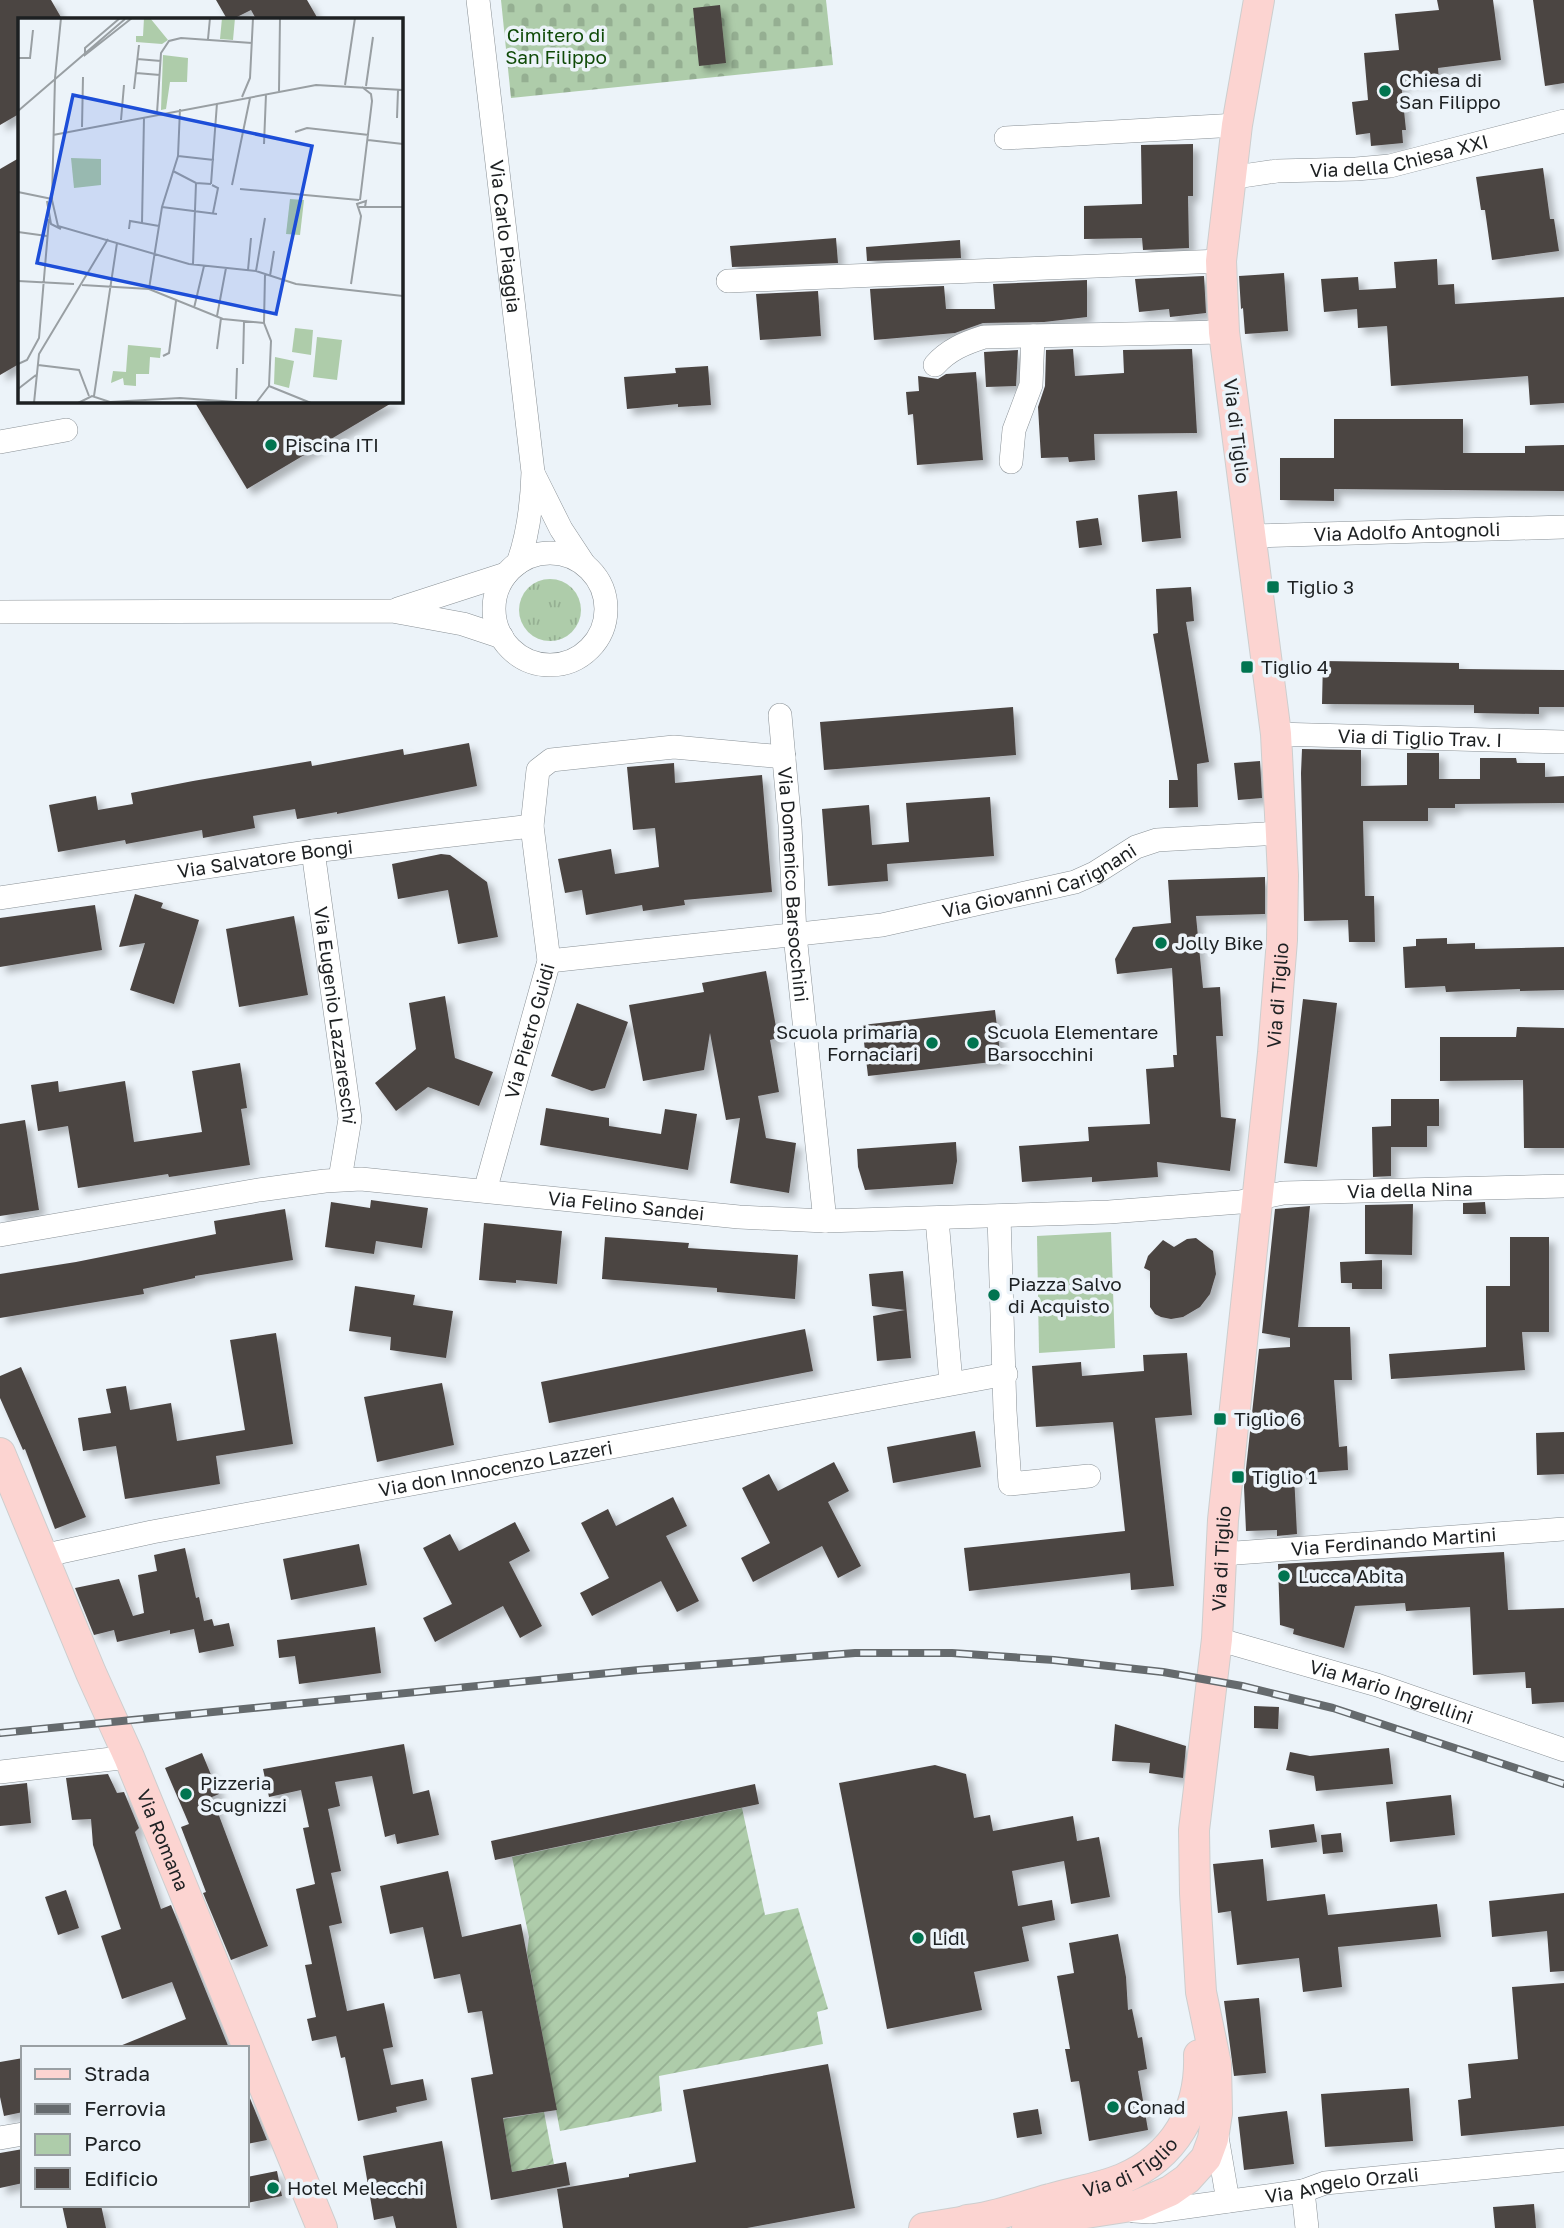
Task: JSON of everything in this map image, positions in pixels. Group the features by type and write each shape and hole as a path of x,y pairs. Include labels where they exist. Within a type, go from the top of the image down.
{"main road":[{"name":"Via di Tiglio","path":"924,2228 970,2224 1124,2178 1155,2159 1171,2144 1191,2110 1198,2089 1201,1992 1194,1842 1217,1639 1227,1483 1281,958 1283,875 1276,734 1224,331 1221,261 1237,125 1259,0"},
{"name":"Via Romana","path":"0,1453 41,1556 129,1757 238,2046"},
{"name":"Via di Tiglio","path":"1027,2228 1066,2216 1149,2201 1187,2179 1206,2158 1215,2129 1218,2096 1216,2064 1201,1992"},
{"name":"Via Romana","path":"248,2072 321,2228"}],"street":[{"name":"Via Carlo Piaggia","path":"478,0 533,472 530,517 525,542 512,569"},
{"name":"Via della Chiesa XXI","path":"1230,178 1277,171 1390,166 1564,121"},
{"path":"1006,138 1237,125"},
{"path":"728,281 1221,261"},
{"path":"935,365 965,344 984,338 1224,331"},
{"path":"1010,462 1014,430 1031,385 1033,336"},
{"path":"0,442 66,430"},
{"name":"Via Carlo Piaggia","path":"533,472 561,529 584,564"},
{"name":"Via Adolfo Antognoli","path":"1251,536 1564,527"},
{"path":"392,611 512,569 533,555 550,552 567,555 591,570 602,586 606,604 602,632 591,648 567,663 539,664 522,657 502,637 497,627 494,605 500,584 512,569"},
{"path":"0,612 392,611 463,624 502,637"},
{"name":"Via Domenico Barsocchini","path":"780,715 795,935 825,1221"},
{"name":"Via di Tiglio Trav. I","path":"1276,734 1564,742"},
{"name":"Via Domenico Barsocchini","path":"532,826 538,770 551,760 674,747 784,757"},
{"name":"Via Salvatore Bongi","path":"0,898 313,850 532,826"},
{"name":"Via Pietro Guidi","path":"485,1191 549,961 532,826"},
{"name":"Via Giovanni Carignani","path":"549,961 882,925 1075,882 1136,846 1157,840 1282,833"},
{"name":"Via Eugenio Lazzareschi","path":"313,850 350,1119 340,1179"},
{"name":"Via Felino Sandei","path":"0,1236 259,1190 340,1179 739,1217 825,1221 1109,1212 1257,1200"},
{"name":"Via della Nina","path":"1257,1200 1283,1193 1564,1186"},
{"path":"999,1216 1010,1484 1090,1476"},
{"path":"937,1219 951,1383"},
{"name":"Via don Innocenzo Lazzeri","path":"41,1556 152,1532 1006,1374"},
{"name":"Via Ferdinando Martini","path":"1222,1554 1564,1529"},
{"name":"Via Mario Ingrellini","path":"1217,1639 1377,1685 1564,1750"},
{"path":"0,1772 129,1757"},
{"path":"1215,2129 1228,2201"},
{"path":"0,2138 21,2134"},
{"name":"Via Angelo Orzali","path":"1120,2207 1150,2211 1303,2192 1325,2183 1564,2160"},
{"path":"1303,2192 1307,2228"}],"green space":[{"name":"Cimitero di San Filippo","path":"501,0 826,0 833,65 511,98"},
{"path":"550,579 562,581 572,588 579,598 579,622 572,632 562,639 550,641 538,639 528,632 521,622 519,610 521,598 528,588 538,581"},
{"path":"1111,1232 1115,1348 1039,1353 1037,1236"},
{"path":"742,1808 765,1915 798,1908 828,2009 817,2012 823,2044 659,2076 662,2111 560,2131 527,1953 529,1937 512,1857"},
{"path":"544,2112 554,2164 512,2172 503,2119"}],"building":[{"path":"0,0 51,0 61,18 18,18 18,115 0,125"},
{"path":"216,0 307,0 317,18 255,18 251,10 235,18 226,18"},
{"path":"1437,0 1493,0 1501,60 1438,68 1439,80 1401,82 1406,130 1402,130 1403,143 1371,146 1370,133 1356,135 1352,102 1368,100 1364,53 1399,50 1395,14 1439,10"},
{"path":"1533,0 1564,0 1564,83 1545,86"},
{"path":"720,5 726,63 699,66 693,8"},
{"path":"1193,144 1193,196 1188,196 1189,248 1143,250 1142,238 1084,239 1084,206 1142,204 1141,145"},
{"path":"18,159 18,365 0,375 0,169"},
{"path":"1543,168 1550,219 1554,219 1559,251 1492,260 1485,210 1481,210 1476,177"},
{"path":"836,238 838,263 732,267 730,246"},
{"path":"960,240 961,258 867,261 866,247"},
{"path":"1437,259 1438,285 1454,284 1455,304 1564,297 1564,403 1530,405 1528,376 1391,386 1387,326 1358,328 1357,309 1324,312 1321,279 1358,277 1359,290 1396,288 1394,262"},
{"path":"1284,273 1288,331 1245,334 1239,276"},
{"path":"1204,276 1206,313 1170,317 1169,309 1139,312 1135,279"},
{"path":"1087,280 1087,317 1044,322 983,323 955,333 874,340 870,289 944,286 946,309 995,309 993,284"},
{"path":"818,291 821,336 760,340 756,294"},
{"path":"1073,349 1075,376 1124,373 1123,350 1192,349 1197,433 1094,434 1095,460 1069,462 1068,457 1041,458 1038,407 1045,386 1046,350"},
{"path":"1018,350 1016,386 986,387 984,352"},
{"path":"708,366 711,405 678,407 678,404 627,409 624,377 676,373 675,368"},
{"path":"976,372 983,460 917,465 913,414 908,415 906,392 919,391 918,376 938,379 946,374"},
{"name":"Piscina ITI","path":"195,402 393,402 247,489"},
{"path":"1334,419 1463,419 1463,453 1525,453 1525,446 1564,445 1564,491 1334,489 1334,501 1280,500 1280,458 1334,458"},
{"path":"1177,491 1181,538 1142,542 1138,495"},
{"path":"1098,518 1102,545 1079,548 1076,521"},
{"path":"1191,587 1194,621 1186,622 1209,762 1197,764 1198,807 1169,808 1169,780 1178,780 1153,634 1158,633 1156,589"},
{"path":"1323,661 1459,663 1459,669 1564,670 1564,707 1539,707 1539,714 1474,713 1474,705 1322,704"},
{"path":"1013,707 1016,755 824,770 820,722"},
{"path":"469,743 477,786 337,814 297,819 295,809 253,816 255,828 203,838 202,830 126,844 125,840 58,852 49,805 96,796 98,810 133,804 131,793 193,781 311,761 312,766 403,749 404,755"},
{"path":"1302,749 1361,750 1361,786 1407,785 1407,753 1439,753 1439,779 1480,779 1480,758 1516,758 1517,763 1545,763 1545,777 1564,776 1564,803 1455,804 1455,808 1428,808 1428,821 1363,821 1365,896 1374,896 1375,942 1349,942 1348,920 1304,921"},
{"path":"1260,761 1262,798 1238,800 1234,763"},
{"path":"674,763 675,783 762,775 772,892 684,900 685,905 643,911 642,905 586,915 582,890 565,893 558,859 611,849 615,874 659,867 655,828 633,830 627,767"},
{"path":"990,797 994,856 887,864 888,881 828,886 822,809 869,805 872,845 909,842 906,803"},
{"path":"441,854 450,855 487,882 498,937 458,944 448,890 398,899 392,864"},
{"path":"1265,877 1265,914 1196,916 1203,988 1220,987 1223,1036 1216,1036 1221,1117 1236,1119 1230,1171 1157,1162 1158,1177 1092,1182 1092,1177 1022,1182 1019,1146 1089,1141 1088,1127 1150,1124 1146,1069 1174,1067 1173,1055 1177,1055 1172,968 1117,974 1115,959 1133,927 1171,923 1168,880"},
{"path":"135,894 163,903 161,908 199,920 174,1004 130,990 145,943 119,947"},
{"path":"95,905 102,950 0,967 0,918"},
{"path":"294,916 308,995 239,1007 226,929"},
{"path":"1447,938 1447,944 1475,943 1475,949 1564,947 1564,990 1446,992 1445,986 1405,988 1403,947 1416,946 1416,939"},
{"path":"766,971 778,1038 770,1040 779,1092 758,1096 766,1138 796,1143 789,1193 730,1183 740,1118 726,1120 710,1033 704,1070 643,1081 629,1005 704,992 702,983"},
{"path":"445,996 455,1058 493,1072 479,1106 428,1087 396,1111 375,1083 416,1049 409,1003"},
{"path":"1303,999 1337,1003 1317,1167 1284,1163"},
{"path":"577,1003 628,1022 605,1088 592,1091 551,1076"},
{"name":"Scuola primaria Fornaciari","path":"995,1010 1001,1061 868,1076 862,1025"},
{"path":"1517,1027 1564,1028 1564,1148 1524,1148 1523,1080 1440,1081 1440,1037 1516,1037"},
{"path":"240,1063 247,1108 241,1109 250,1165 78,1188 68,1126 38,1131 31,1085 58,1081 59,1092 125,1081 134,1142 202,1132 192,1071"},
{"path":"1391,1099 1439,1099 1439,1126 1427,1126 1427,1147 1391,1147 1391,1176 1373,1177 1372,1127 1391,1126"},
{"path":"546,1108 609,1118 609,1126 661,1134 665,1109 697,1114 688,1170 540,1145"},
{"path":"25,1120 39,1210 0,1216 0,1124"},
{"path":"956,1142 957,1161 953,1184 865,1190 858,1167 857,1149"},
{"path":"371,1200 428,1208 422,1248 376,1241 374,1254 325,1247 331,1202 370,1208"},
{"path":"1485,1202 1486,1214 1463,1214 1463,1203"},
{"path":"1413,1204 1412,1255 1365,1254 1365,1205"},
{"path":"1310,1206 1298,1327 1350,1327 1352,1380 1334,1380 1339,1447 1347,1446 1348,1470 1294,1474 1297,1534 1277,1536 1277,1530 1246,1531 1244,1487 1259,1349 1290,1347 1290,1338 1262,1333 1275,1209"},
{"path":"285,1209 293,1260 195,1276 143,1289 144,1294 0,1318 0,1274 216,1234 214,1221"},
{"path":"484,1223 562,1231 557,1284 479,1280"},
{"path":"605,1237 689,1243 688,1248 798,1255 795,1299 717,1292 717,1288 602,1279"},
{"path":"1510,1237 1549,1237 1549,1332 1522,1332 1525,1370 1391,1379 1389,1354 1486,1347 1486,1286 1510,1286"},
{"path":"1196,1238 1213,1251 1216,1274 1210,1294 1200,1307 1183,1317 1161,1317 1150,1307 1150,1271 1144,1268 1148,1256 1163,1240 1174,1247 1187,1239"},
{"path":"1382,1260 1382,1289 1352,1289 1352,1283 1341,1283 1340,1262"},
{"path":"903,1271 911,1358 877,1361 873,1316 905,1310 872,1306 869,1274"},
{"path":"355,1286 415,1295 413,1305 453,1311 446,1358 390,1350 391,1337 349,1331"},
{"path":"805,1329 813,1371 549,1423 541,1382"},
{"path":"276,1333 293,1444 216,1456 220,1484 125,1499 116,1446 83,1451 78,1418 111,1413 106,1389 126,1386 130,1410 171,1403 177,1441 245,1430 230,1340"},
{"path":"1187,1353 1192,1415 1155,1418 1174,1586 1131,1590 1130,1573 969,1591 964,1548 1125,1531 1113,1422 1036,1427 1032,1366 1081,1362 1082,1376 1144,1371 1143,1355"},
{"path":"21,1367 86,1517 55,1529 25,1449 23,1450 0,1398 0,1376"},
{"path":"442,1383 454,1445 377,1462 364,1397"},
{"path":"975,1431 981,1467 893,1483 887,1447"},
{"path":"1564,1432 1564,1474 1537,1475 1536,1433"},
{"path":"834,1462 849,1491 828,1502 861,1566 838,1578 822,1546 753,1582 741,1558 770,1543 742,1488 769,1474 778,1491"},
{"path":"673,1497 687,1526 666,1536 699,1601 677,1612 661,1581 592,1616 580,1593 609,1578 581,1523 608,1509 616,1526"},
{"path":"515,1522 530,1551 509,1562 542,1626 520,1638 503,1606 435,1642 423,1618 452,1604 423,1548 450,1534 459,1551"},
{"path":"359,1544 367,1585 291,1600 283,1559"},
{"path":"185,1548 204,1621 212,1619 214,1626 229,1623 234,1646 199,1653 194,1629 170,1634 170,1630 117,1642 114,1630 94,1635 75,1588 119,1579 133,1616 144,1613 138,1575 157,1571 154,1555"},
{"path":"1504,1552 1508,1610 1564,1608 1564,1702 1532,1704 1531,1688 1526,1688 1525,1672 1473,1675 1470,1607 1406,1611 1405,1603 1355,1606 1344,1648 1293,1634 1294,1629 1280,1625 1278,1564"},
{"path":"375,1627 381,1673 299,1684 295,1656 279,1658 277,1640"},
{"path":"1254,1706 1279,1707 1278,1729 1254,1728"},
{"path":"1115,1724 1186,1746 1183,1778 1149,1773 1150,1763 1112,1761"},
{"path":"404,1744 413,1794 429,1790 439,1835 397,1844 395,1834 385,1837 372,1776 335,1782 340,1806 328,1809 341,1871 331,1873 342,1923 329,1926 347,2011 384,2003 393,2047 383,2049 391,2085 423,2079 427,2100 396,2107 397,2112 358,2121 345,2057 341,2058 336,2036 312,2041 307,2019 316,2017 305,1965 312,1964 296,1889 315,1884 303,1828 309,1827 301,1790 269,1797 263,1769"},
{"path":"1389,1748 1393,1784 1316,1791 1314,1776 1286,1770 1290,1752 1310,1756"},
{"path":"202,1753 219,1794 212,1797 268,1946 231,1960 203,1893 206,1892 181,1827 189,1824 165,1768"},
{"name":"Lidl","path":"935,1765 966,1774 974,1818 990,1815 993,1831 1073,1816 1077,1841 1099,1837 1110,1897 1071,1904 1064,1861 1012,1871 1018,1906 1052,1900 1055,1920 1022,1927 1029,1961 974,1972 982,2010 887,2029 839,1783"},
{"path":"108,1774 117,1793 124,1792 139,1828 135,1832 161,1909 171,1905 228,2046 120,2046 186,2019 172,1982 122,1999 101,1936 121,1929 93,1845 91,1819 72,1820 66,1778"},
{"path":"27,1783 31,1823 0,1826 0,1786"},
{"path":"755,1784 759,1804 495,1860 491,1841"},
{"path":"1451,1795 1455,1835 1390,1842 1386,1802"},
{"path":"1314,1824 1317,1842 1271,1848 1269,1830"},
{"path":"1341,1833 1343,1852 1323,1854 1321,1835"},
{"path":"1263,1859 1267,1901 1325,1894 1328,1915 1437,1904 1441,1937 1338,1947 1342,1987 1303,1992 1299,1958 1237,1965 1231,1911 1218,1913 1213,1864"},
{"path":"448,1871 462,1937 521,1924 557,2110 503,2118 512,2172 566,2162 570,2185 491,2200 471,2078 493,2074 482,2011 468,2013 460,1974 434,1979 423,1927 390,1934 380,1886"},
{"path":"66,1890 79,1928 58,1935 45,1897"},
{"path":"1564,1893 1564,1971 1550,1972 1547,1931 1492,1937 1489,1901"},
{"path":"1118,1934 1126,1977 1128,2010 1132,2009 1138,2038 1142,2037 1147,2069 1138,2071 1148,2130 1089,2141 1079,2081 1071,2082 1065,2049 1070,2049 1057,1976 1074,1973 1069,1943"},
{"path":"1564,1983 1564,2126 1461,2136 1458,2100 1471,2098 1468,2064 1518,2059 1512,1987"},
{"path":"1259,1998 1266,2073 1234,2076 1224,2001"},
{"path":"21,2058 21,2112 4,2116 0,2097 0,2062"},
{"path":"828,2064 855,2208 747,2228 563,2228 557,2189 696,2162 683,2090"},
{"path":"1409,2088 1413,2141 1325,2147 1321,2094"},
{"path":"248,2093 267,2140 248,2144"},
{"path":"1038,2109 1042,2134 1017,2138 1013,2113"},
{"path":"1287,2111 1294,2164 1244,2170 1238,2117"},
{"path":"442,2141 457,2228 396,2228 393,2216 374,2220 363,2156"},
{"path":"21,2149 21,2183 0,2188 0,2153"},
{"path":"277,2171 282,2196 248,2203 248,2177"},
{"path":"1534,2204 1536,2228 1495,2228 1493,2207"},
{"path":"62,2207 101,2207 106,2228 67,2228"}],"railway":[{"path":"0,1733 639,1670 855,1653 952,1653 1054,1660 1163,1672 1242,1686 1333,1708 1564,1784"}],"place":[{"name":"Chiesa di San Filippo","path":"1385,91"},
{"name":"Piscina ITI","path":"271,445"},
{"name":"Tiglio 3","path":"1273,587"},
{"name":"Tiglio 4","path":"1247,667"},
{"name":"Jolly Bike","path":"1161,943"},
{"name":"Scuola primaria Fornaciari","path":"932,1043"},
{"name":"Scuola Elementare Barsocchini","path":"973,1043"},
{"name":"Piazza Salvo di Acquisto","path":"994,1295"},
{"name":"Tiglio 6","path":"1220,1419"},
{"name":"Tiglio 1","path":"1238,1477"},
{"name":"Lucca Abita","path":"1284,1576"},
{"name":"Pizzeria Scugnizzi","path":"186,1794"},
{"name":"Lidl","path":"918,1938"},
{"name":"Conad","path":"1113,2107"},
{"name":"Hotel Melecchi","path":"273,2188"}]}
